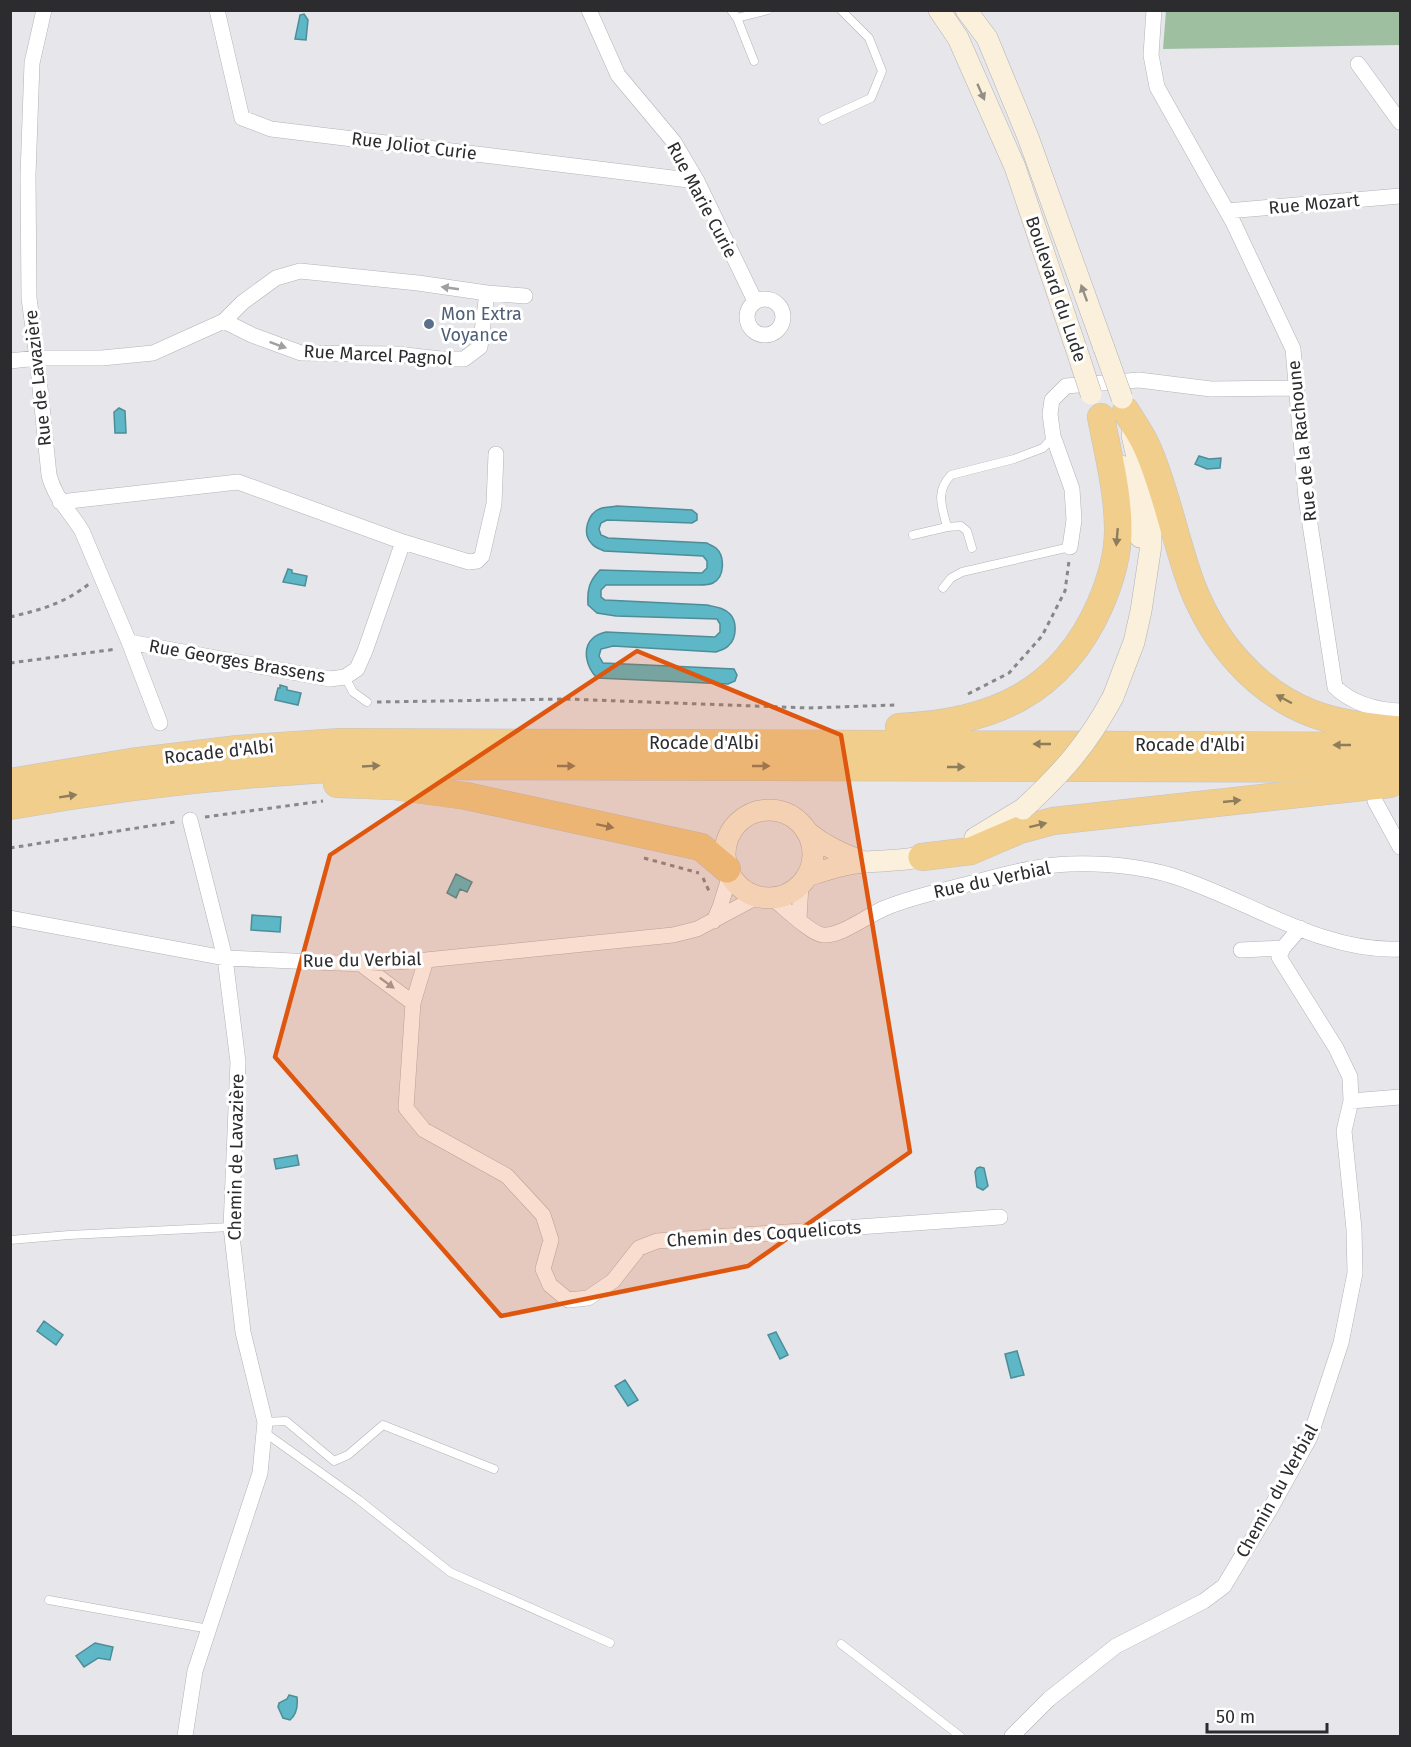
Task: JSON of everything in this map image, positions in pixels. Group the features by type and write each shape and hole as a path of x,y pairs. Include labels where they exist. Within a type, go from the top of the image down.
{"highway":[{"path":"1110,405 1147,446 1192,588 1214,631 1239,664 1274,693 1311,713 1350,724 1401,730"},
{"path":"340,742 609,729 864,729 933,726 980,716 1013,702 1045,681 1068,659 1090,628 1104,595 1114,562 1118,532 1110,405"},
{"name":"Rocade d'Albi","path":"10,782 131,762 238,749 340,742 1401,746"},
{"name":"Rocade d'Albi","path":"10,806 133,786 229,775 385,766 1401,769"},
{"path":"229,775 265,785 393,786 466,796 700,847 728,872"},
{"path":"922,857 971,851 1020,830 1053,821 1401,783"}],"main road":[{"name":"Boulevard du Lude","path":"939,10 958,38 1015,167 1080,360 1110,405"},
{"name":"Boulevard du Lude","path":"864,862 893,862 922,857 981,836 1023,809 1077,754 1099,722 1113,697 1134,642 1142,612 1146,576 1137,522 1123,470 1110,405 1104,348 1028,137 987,38 966,10"},
{"path":"806,831 813,854 812,865 804,880 793,891 765,898 746,892 737,885 728,872 724,855 733,828 756,812 770,810 784,813 797,820 806,831 834,851 864,862"},
{"path":"804,880 833,868 864,862"}],"street":[{"name":"Rue de Lavazière","path":"44,10 32,63 28,175 29,298 49,475 60,502 82,531 160,723"},
{"name":"Rue Joliot Curie","path":"217,10 242,118 271,129 697,181"},
{"name":"Rue Marie Curie","path":"589,10 618,75 674,142 697,181 755,301"},
{"name":"Boulevard du Lude","path":"977,10 987,38"},
{"name":"Rue de la Rachoune","path":"1154,10 1151,55 1157,87 1227,211 1289,340 1294,358 1305,498 1335,687 1347,699 1380,710 1401,711"},
{"path":"1358,64 1401,122"},
{"name":"Rue Mozart","path":"1227,211 1401,196"},
{"path":"10,361 153,353 224,321 243,302 276,278 300,271 525,296"},
{"name":"Rue Marcel Pagnol","path":"224,321 252,335 301,353 396,354 464,359 480,347 487,293"},
{"path":"1070,547 1074,520 1072,489 1053,436 1050,414 1052,400 1066,386 1139,380 1211,389 1296,388"},
{"path":"60,502 238,482 403,542 469,562 477,561 482,556 494,504 496,454"},
{"name":"Rue Georges Brassens","path":"129,642 330,679 345,677 357,669 365,651 403,542"},
{"path":"1375,801 1401,847"},
{"name":"Chemin de Lavazière","path":"185,1737 195,1671 260,1473 264,1427 243,1332 231,1227 238,1062 225,958 190,820"},
{"name":"Rue du Verbial","path":"10,918 225,958 361,964 426,960 673,935 697,929 765,898 799,919 807,928 822,935 838,933 884,908 924,895 1013,873 1066,864 1092,864 1133,867 1173,876 1321,937 1364,948 1401,949"},
{"path":"714,921 723,898 728,872"},
{"path":"799,919 804,880"},
{"path":"1241,950 1283,948 1300,928"},
{"name":"Chemin du Verbial","path":"1012,1737 1049,1700 1116,1646 1204,1601 1224,1586 1310,1437 1341,1342 1355,1273 1354,1229 1344,1131 1351,1101 1350,1077 1336,1048 1279,957 1283,948"},
{"name":"Chemin des Coquelicots","path":"426,960 413,1004 406,1108 424,1130 507,1176 543,1215 551,1240 543,1269 550,1285 568,1300 588,1298 614,1281 639,1248 657,1241 1000,1217"},
{"path":"361,964 413,1004"},
{"path":"1351,1101 1401,1097"}],"lane":[{"path":"731,10 737,18 754,61"},
{"path":"737,18 768,10"},
{"path":"823,120 871,98 882,71 869,38 841,10"},
{"path":"947,527 940,496 944,483 951,475 1014,459 1043,448 1053,436"},
{"path":"913,535 962,526 967,531 972,548"},
{"path":"943,588 951,578 962,572 1070,547"},
{"path":"345,677 353,692 368,702"},
{"path":"10,1240 231,1227"},
{"path":"264,1427 286,1421 334,1461 348,1455 382,1425 494,1469"},
{"path":"264,1427 450,1572 610,1642"},
{"path":"49,1600 209,1629"},
{"path":"840,1644 960,1737"}],"path":[{"path":"959,698 1009,673 1042,636 1065,591 1070,547"},
{"path":"10,617 48,608 72,597 100,574"},
{"path":"10,663 111,651 129,642"},
{"path":"368,702 566,699 808,708 902,705"},
{"path":"10,848 329,801"},
{"path":"640,857 698,873 705,879 712,895 723,898"}],"highlighted area":[{"path":"637,651 841,735 910,1152 748,1266 501,1316 275,1057 330,855"}],"green space":[{"path":"1166,11 1400,11 1400,45 1163,49"}],"water":[{"path":"304,14 308,20 306,40 295,39 300,15"},
{"path":"119,408 125,411 126,433 115,433 114,412"},
{"path":"1199,456 1209,459 1221,458 1220,468 1207,469 1195,464"},
{"path":"617,506 692,510 697,514 697,520 692,523 607,520 601,523 599,529 601,535 608,538 707,543 719,552 722,571 717,580 706,585 606,585 601,590 601,597 605,600 716,607 730,614 735,630 732,642 726,648 716,652 613,646 601,649 599,656 603,663 734,669 737,675 735,681 728,684 597,678 593,674 588,664 587,647 593,638 606,632 715,637 720,632 717,619 616,616 597,613 588,605 590,586 600,570 702,573 707,568 707,561 703,556 604,551 594,546 587,534 590,518 597,510"},
{"path":"288,569 292,570 292,573 307,576 305,586 283,582"},
{"path":"280,685 287,687 287,690 301,693 298,705 275,700"},
{"path":"456,874 472,882 467,892 460,889 456,898 447,893"},
{"path":"252,915 281,917 280,932 251,930"},
{"path":"297,1155 299,1165 276,1169 274,1159"},
{"path":"980,1167 984,1168 988,1186 983,1190 977,1187 975,1172"},
{"path":"44,1321 63,1335 56,1345 37,1331"},
{"path":"776,1332 788,1355 780,1359 768,1335"},
{"path":"1017,1351 1024,1375 1011,1378 1005,1354"},
{"path":"625,1380 638,1400 628,1406 615,1386"},
{"path":"95,1643 113,1647 110,1660 98,1658 84,1667 76,1656"},
{"path":"289,1695 297,1697 296,1712 290,1720 283,1718 278,1707 279,1703 287,1699"}],"place":[{"name":"Mon Extra Voyance","path":"429,324"}]}
